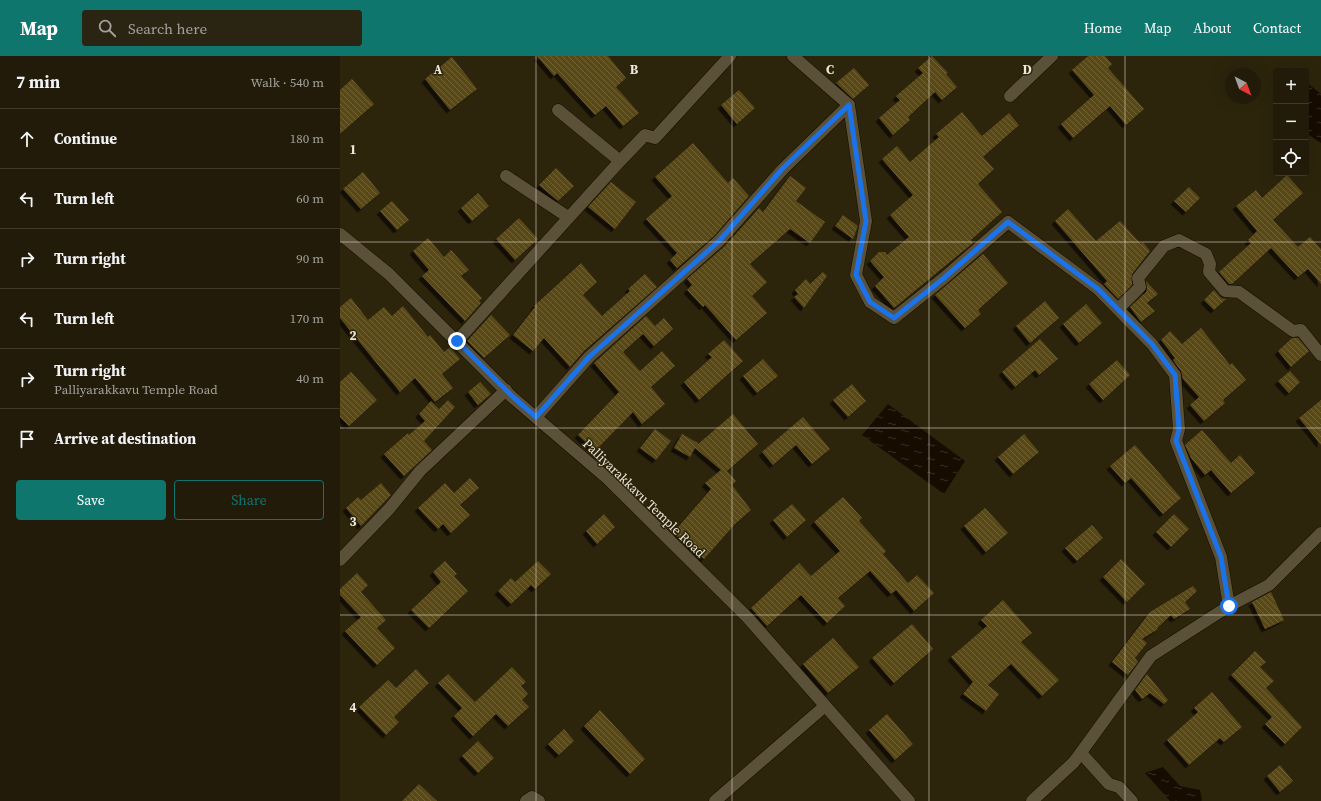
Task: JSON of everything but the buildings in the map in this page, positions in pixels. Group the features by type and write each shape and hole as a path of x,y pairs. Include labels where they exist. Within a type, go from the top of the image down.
{"street":[{"path":"457,341 620,161 645,135 655,138 730,56"},
{"path":"793,56 849,105 866,221 856,275 870,302 894,318 944,278 1008,222 1098,289 1152,344 1175,375 1179,429 1176,441 1221,557 1229,606"},
{"path":"1010,96 1052,56"},
{"path":"536,417 589,357 719,241 783,168 849,105"},
{"path":"558,110 620,161"},
{"path":"506,176 568,217"},
{"name":"Palliyarakkavu Temple Road","path":"340,234 389,274 506,390 608,479 743,613 909,801"},
{"path":"1118,309 1140,287 1138,278 1164,246 1179,240 1206,254 1210,264 1209,272 1225,291 1239,292 1293,332 1301,330 1321,355"},
{"path":"340,560 389,509 420,472 506,390"},
{"path":"1032,801 1074,762 1151,656 1229,606 1269,585 1321,533"},
{"path":"715,801 825,706"},
{"path":"1081,753 1109,784 1119,787 1132,801"},
{"path":"526,801 532,797 539,801"}],"water":[{"path":"1309,84 1321,94 1321,143 1309,135"},
{"path":"888,404 965,461 944,494 862,435"},
{"path":"1163,767 1180,786 1200,790 1202,801 1170,801 1145,773"}],"route":[{"path":"457,341 512,396 536,417 589,357 644,310 719,241 783,168 849,105 866,221 856,275 870,302 894,318 944,278 1008,222 1098,289 1152,344 1175,375 1179,429 1176,441 1221,557 1229,606"}]}
